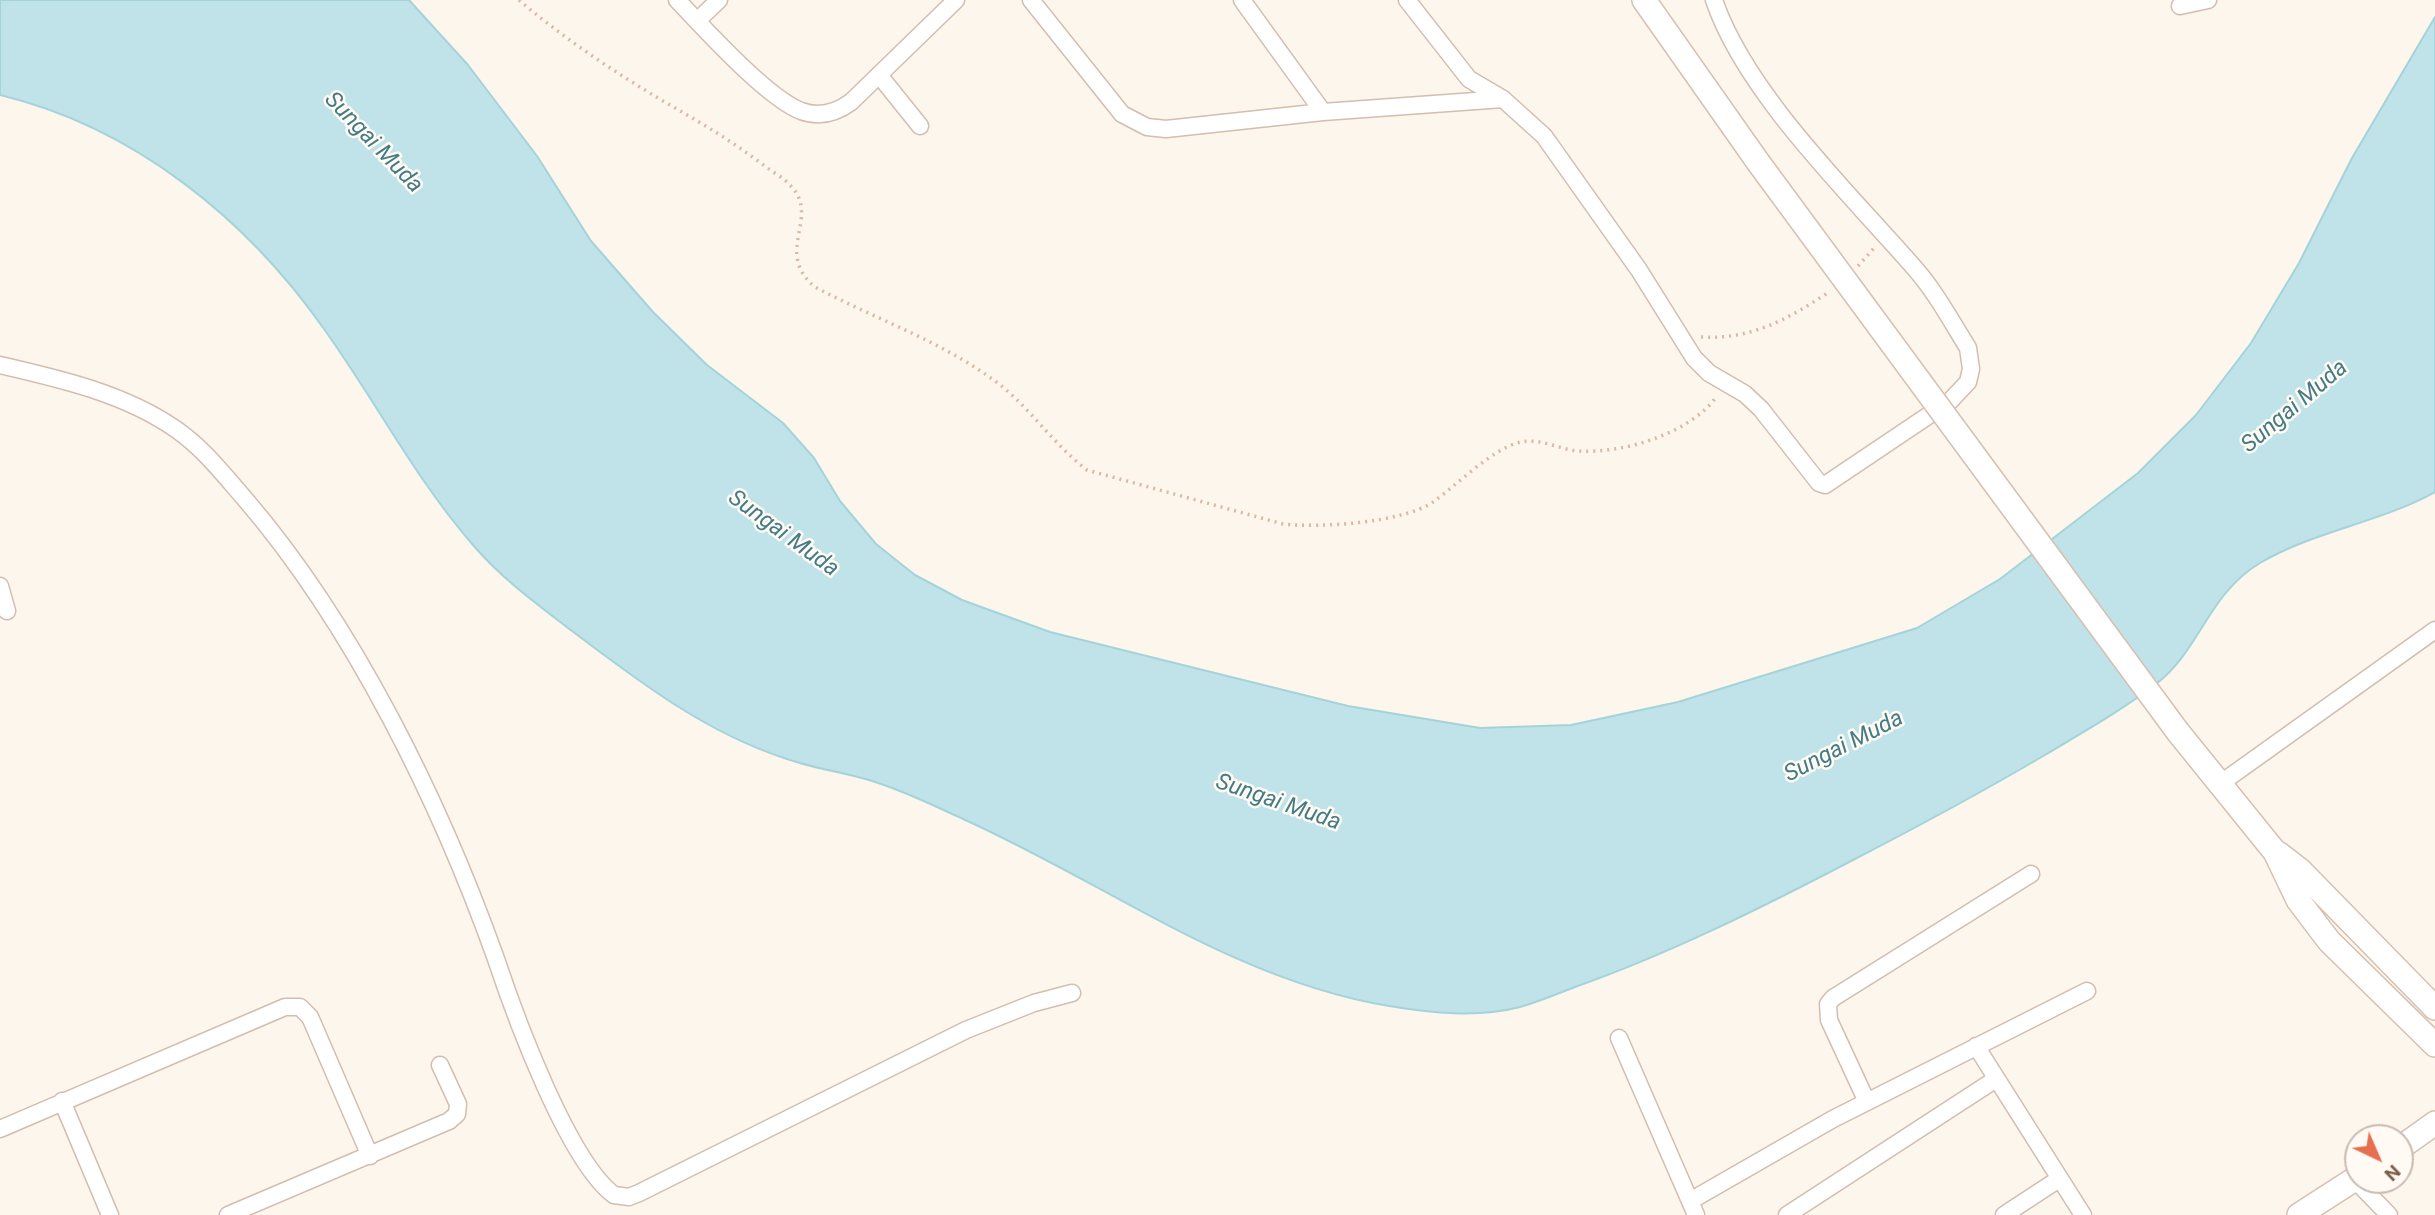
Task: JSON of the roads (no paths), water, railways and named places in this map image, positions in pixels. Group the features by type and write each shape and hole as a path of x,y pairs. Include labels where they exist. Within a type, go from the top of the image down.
{"main road":[{"path":"1644,0 1758,162 2178,732 2275,852 2298,900 2329,941 2435,1045"},
{"path":"2275,852 2300,870 2435,1008"},
{"path":"2414,1138 2435,1123"},
{"path":"2299,1215 2344,1187"}],"street":[{"path":"677,0 745,69 800,111 826,114 840,111 957,0"},
{"path":"697,21 719,0"},
{"path":"1031,0 1122,114 1133,122 1166,129 1323,112 1503,99"},
{"path":"1242,0 1323,112"},
{"path":"1407,0 1456,66 1469,79 1503,99 1544,136 1639,270 1678,335 1702,366 1745,394 1761,409 1819,483 1825,485 1950,401 1968,382 1971,369 1968,348 1928,284 1768,95 1728,35 1714,0"},
{"path":"2180,6 2208,0"},
{"path":"879,75 920,126"},
{"path":"0,365 117,397 169,424 210,458 286,551 362,670 417,768 466,879 522,1035 570,1135 592,1171 614,1195 629,1197 639,1193 966,1030 1034,1003 1072,993"},
{"path":"0,586 7,611"},
{"path":"2221,783 2435,630"},
{"path":"1867,1102 1829,1020 1828,1004 1833,998 2031,874"},
{"path":"1619,1038 1693,1208 1867,1102 2087,992"},
{"path":"0,1129 285,1007 300,1007 310,1017 370,1156"},
{"path":"1976,1046 2084,1215"},
{"path":"228,1215 449,1121 457,1114 457,1104 440,1065"},
{"path":"1787,1215 1996,1079"},
{"path":"62,1101 110,1215"},
{"path":"2004,1215 2059,1179"},
{"path":"2370,1194 2389,1215"}],"water":[{"name":"Sungai Muda","path":"0,0 409,0 468,65 537,156 591,241 653,312 707,365 783,423 814,458 840,501 876,544 915,575 962,600 1050,632 1348,706 1480,728 1571,725 1678,702 1917,628 2000,579 2138,473 2196,415 2251,343 2299,263 2352,158 2435,17 2435,492 2392,512 2302,543 2260,563 2228,590 2171,671 2129,703 1974,796 1751,912 1646,959 1520,1007 1454,1013 1389,1006 1331,993 1276,975 1223,952 1016,844 905,793 755,747 673,704 622,668 520,591 473,545 414,467 343,356 293,288 259,250 222,215 183,182 96,129 49,110 0,95"}]}
